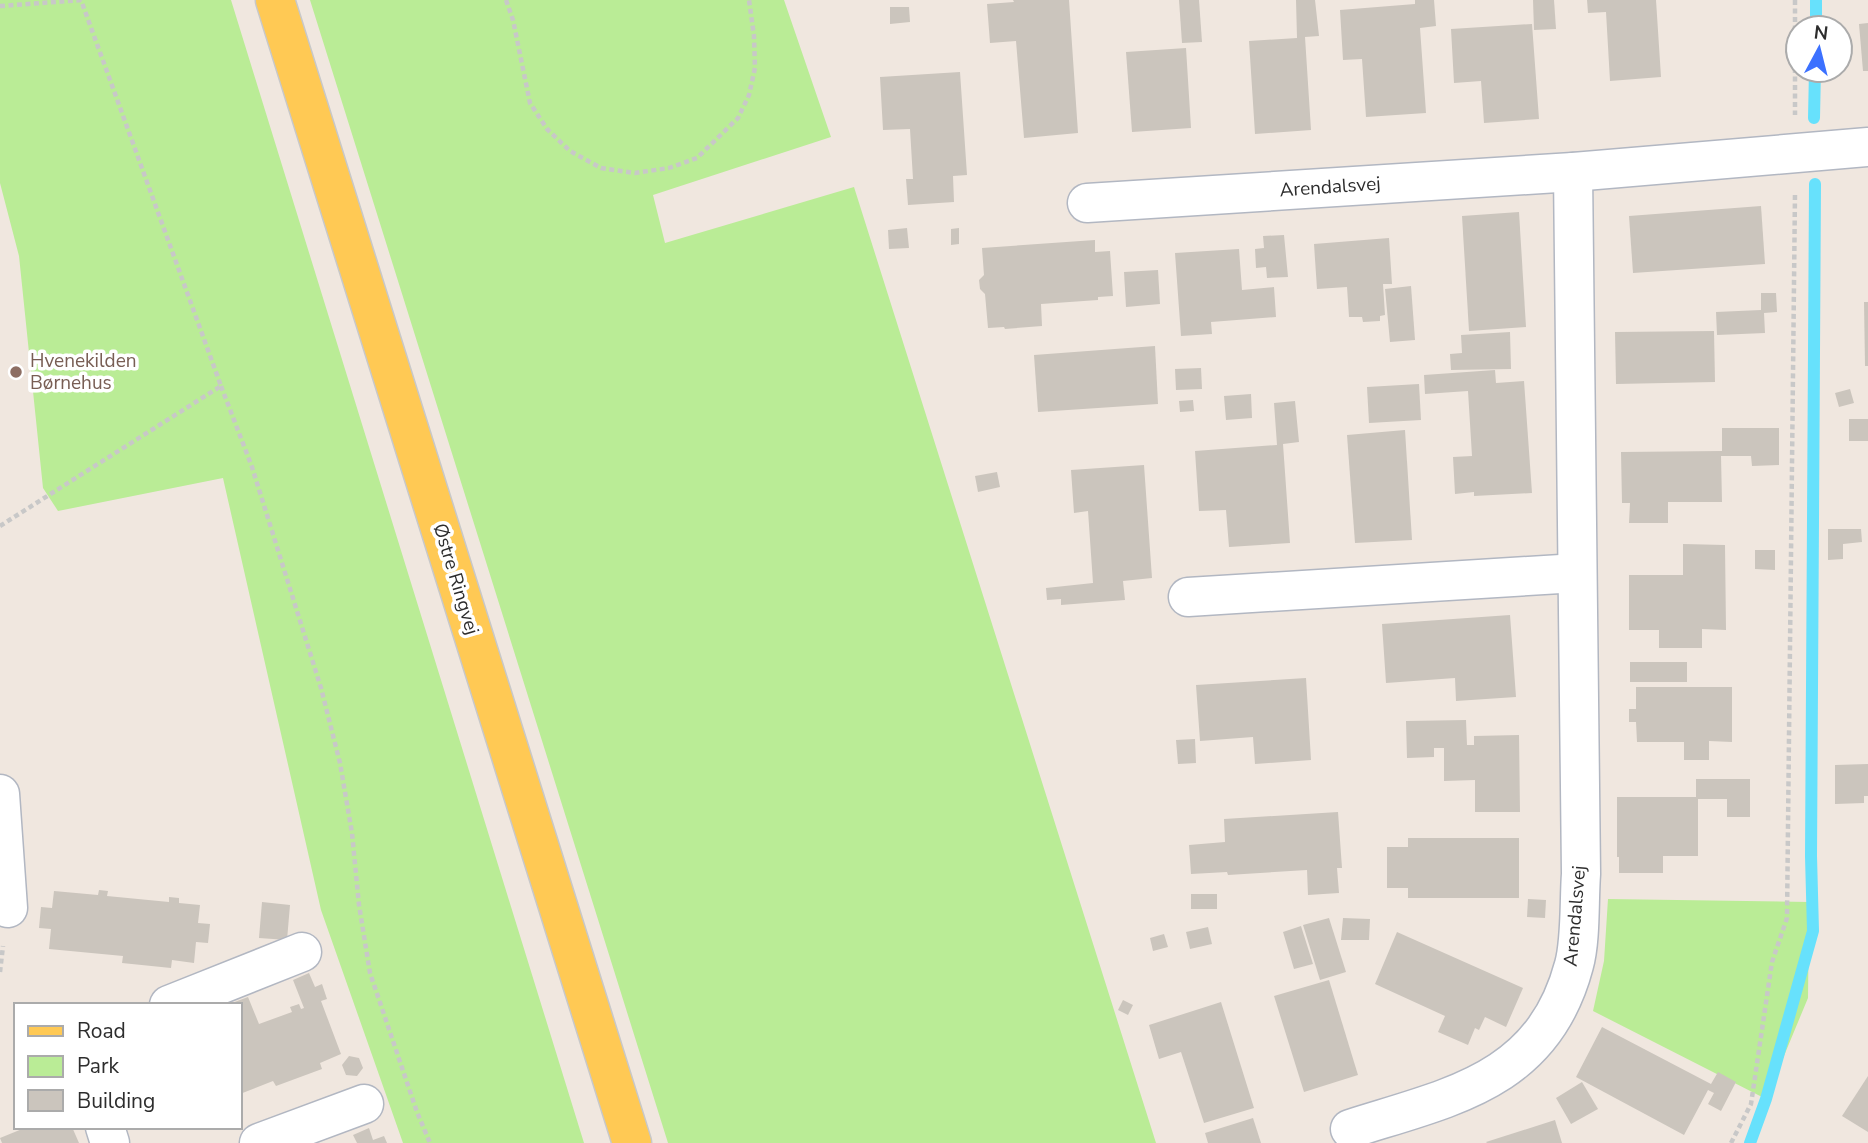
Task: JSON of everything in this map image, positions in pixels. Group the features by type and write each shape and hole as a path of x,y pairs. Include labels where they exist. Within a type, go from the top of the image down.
{"main road":[{"name":"Østre Ringvej","path":"277,7 632,1143"}],"street":[{"name":"Arendalsvej","path":"1087,203 1573,172 1868,147"},
{"name":"Arendalsvej","path":"1350,1129 1462,1093 1499,1074 1532,1045 1559,1007 1575,962 1581,874 1573,172"},
{"path":"1188,597 1577,573"},
{"path":"0,794 8,908"},
{"path":"174,1003 302,951"},
{"path":"259,1143 364,1104"}],"path":[{"path":"0,6 82,0 220,386 252,467 321,688 340,763 370,973 416,1112 430,1143"},
{"path":"506,0 513,20 530,103 547,129 570,151 601,168 635,173 669,169 697,158 738,118 749,95 755,68 749,0"},
{"path":"1731,1143 1751,1104 1772,962 1787,918 1796,153 1795,0"},
{"path":"0,526 220,386"}],"green space":[{"path":"0,0 231,0 584,1143 403,1143 321,910 223,478 58,511 43,488 19,256 0,183"},
{"path":"310,0 784,0 831,137 653,195 665,243 854,187 1156,1143 668,1143"},
{"path":"1608,899 1809,902 1808,998 1766,1099 1593,1011 1604,961"}],"building":[{"path":"1013,0 1069,0 1078,133 1024,138 1016,41 990,43 987,4 1014,2"},
{"path":"1179,0 1199,0 1202,42 1182,43"},
{"path":"1296,0 1315,0 1319,36 1305,37 1311,130 1255,134 1249,41 1297,38"},
{"path":"1415,0 1434,0 1436,26 1420,28 1426,113 1366,117 1362,59 1343,60 1340,10 1415,4"},
{"path":"1533,0 1554,0 1556,29 1534,30"},
{"path":"1587,0 1656,0 1661,77 1610,81 1606,12 1588,13"},
{"path":"890,7 909,7 910,22 890,24"},
{"path":"1868,23 1868,71 1863,71 1859,24"},
{"path":"1532,24 1539,119 1484,123 1481,81 1454,83 1451,29"},
{"path":"1186,48 1191,128 1132,132 1126,52"},
{"path":"960,72 967,175 953,176 954,202 908,205 906,179 913,179 910,129 883,130 880,77"},
{"path":"1761,206 1765,264 1633,273 1629,216"},
{"path":"1519,212 1526,327 1469,331 1462,216"},
{"path":"907,228 909,248 889,249 888,230"},
{"path":"959,228 959,244 951,245 951,229"},
{"path":"1284,235 1288,277 1267,278 1266,267 1256,268 1255,249 1264,248 1263,236"},
{"path":"1389,238 1392,284 1383,284 1385,315 1380,316 1380,321 1363,322 1362,317 1349,317 1347,287 1317,289 1314,244"},
{"path":"1095,240 1095,252 1110,251 1113,296 1098,297 1098,300 1041,304 1042,326 988,328 985,294 980,289 979,280 984,275 982,248"},
{"path":"1239,249 1242,290 1274,287 1276,317 1211,322 1212,334 1181,336 1175,253"},
{"path":"1158,270 1160,304 1126,307 1124,272"},
{"path":"1411,286 1415,340 1390,342 1385,289"},
{"path":"1761,293 1776,293 1777,312 1764,313 1765,333 1717,335 1716,312 1761,310"},
{"path":"1864,302 1868,302 1868,366 1865,366"},
{"path":"1714,331 1715,382 1616,384 1615,332"},
{"path":"1510,332 1511,369 1451,370 1450,354 1462,353 1461,335"},
{"path":"1155,346 1158,404 1038,412 1034,355"},
{"path":"1201,368 1202,389 1176,390 1175,369"},
{"path":"1495,370 1496,383 1524,381 1532,493 1474,496 1474,492 1455,494 1453,457 1472,456 1468,391 1425,394 1424,375"},
{"path":"1419,384 1421,420 1369,423 1367,387"},
{"path":"1850,389 1854,403 1839,407 1835,393"},
{"path":"1251,394 1252,418 1226,420 1224,396"},
{"path":"1193,400 1194,411 1180,412 1179,401"},
{"path":"1295,401 1299,442 1283,444 1290,543 1229,547 1226,510 1199,511 1195,451 1277,445 1274,403"},
{"path":"1849,419 1868,419 1868,441 1849,441"},
{"path":"1722,428 1779,428 1779,465 1752,466 1751,456 1721,456 1722,502 1668,502 1668,523 1629,523 1630,503 1622,503 1621,452 1722,451"},
{"path":"1405,430 1412,540 1355,543 1347,435"},
{"path":"1144,465 1152,578 1123,581 1125,600 1061,605 1061,599 1047,600 1046,588 1093,583 1088,511 1074,513 1071,470"},
{"path":"997,472 1000,487 978,492 975,476"},
{"path":"1828,529 1861,529 1862,542 1843,544 1843,559 1828,560"},
{"path":"1683,544 1725,545 1726,630 1702,629 1702,648 1659,648 1659,630 1629,630 1629,575 1683,575"},
{"path":"1755,550 1775,550 1775,570 1755,569"},
{"path":"1510,615 1516,697 1456,701 1455,678 1386,683 1382,624"},
{"path":"1630,662 1687,662 1687,682 1630,682"},
{"path":"1306,678 1311,760 1255,764 1253,737 1200,741 1196,685"},
{"path":"1636,687 1732,687 1732,742 1709,741 1709,760 1684,760 1684,742 1637,742 1636,722 1629,722 1629,709 1636,709"},
{"path":"1466,720 1467,745 1474,745 1474,736 1519,735 1520,812 1475,812 1475,780 1444,781 1444,748 1434,748 1434,757 1407,758 1406,721"},
{"path":"1195,739 1196,763 1178,764 1176,740"},
{"path":"1868,764 1868,796 1864,796 1864,803 1835,804 1835,765"},
{"path":"1696,779 1750,779 1750,817 1727,817 1727,799 1698,799 1698,856 1663,856 1663,873 1619,873 1617,797 1696,797"},
{"path":"1338,812 1342,868 1337,868 1339,893 1308,895 1307,870 1228,875 1227,872 1191,874 1189,845 1225,842 1224,819"},
{"path":"1408,838 1519,838 1519,898 1408,898 1408,888 1387,888 1387,847 1408,847"},
{"path":"99,890 108,891 107,896 169,902 169,897 179,898 179,903 200,905 198,923 210,924 208,943 196,942 194,963 172,960 171,968 122,963 123,956 49,949 51,929 39,928 41,907 52,908 54,891 98,895"},
{"path":"1191,894 1217,894 1217,909 1191,909"},
{"path":"1528,899 1546,900 1545,918 1527,917"},
{"path":"262,902 290,905 287,940 259,938"},
{"path":"1329,918 1346,972 1320,980 1303,925"},
{"path":"1343,918 1370,919 1369,940 1341,940"},
{"path":"1301,926 1313,964 1294,969 1283,932"},
{"path":"1208,927 1212,944 1190,949 1186,932"},
{"path":"1397,932 1523,988 1506,1027 1485,1017 1479,1030 1475,1028 1468,1045 1438,1032 1445,1016 1375,984"},
{"path":"1164,934 1168,947 1153,951 1150,938"},
{"path":"309,973 315,987 322,984 327,999 321,1001 341,1054 320,1063 322,1069 276,1086 273,1081 242,1093 242,1003 232,1003 248,997 259,1024 292,1012 290,1007 299,1004 301,1009 304,1008 293,980"},
{"path":"1329,980 1358,1075 1304,1092 1274,996"},
{"path":"1123,1000 1133,1005 1128,1015 1118,1010"},
{"path":"1221,1002 1254,1108 1204,1123 1181,1052 1159,1059 1149,1025"},
{"path":"1602,1027 1711,1084 1718,1072 1736,1082 1721,1111 1708,1104 1714,1093 1708,1090 1684,1135 1576,1077"},
{"path":"349,1056 359,1058 363,1068 357,1076 346,1075 342,1065"},
{"path":"1868,1076 1868,1132 1842,1116"},
{"path":"1582,1082 1598,1109 1571,1124 1556,1098"},
{"path":"1253,1118 1261,1143 1208,1143 1205,1133"},
{"path":"1555,1120 1562,1143 1486,1142"},
{"path":"369,1128 373,1140 384,1136 387,1143 357,1143 353,1135"},
{"path":"22,1129 73,1129 79,1143 2,1143 0,1138"}],"waterway":[{"path":"1816,0 1816,14"},
{"path":"1814,118 1815,84"},
{"path":"1750,1143 1766,1099 1813,931 1811,856 1815,184"}],"place":[{"name":"Hvenekilden Børnehus","path":"16,372"}]}
